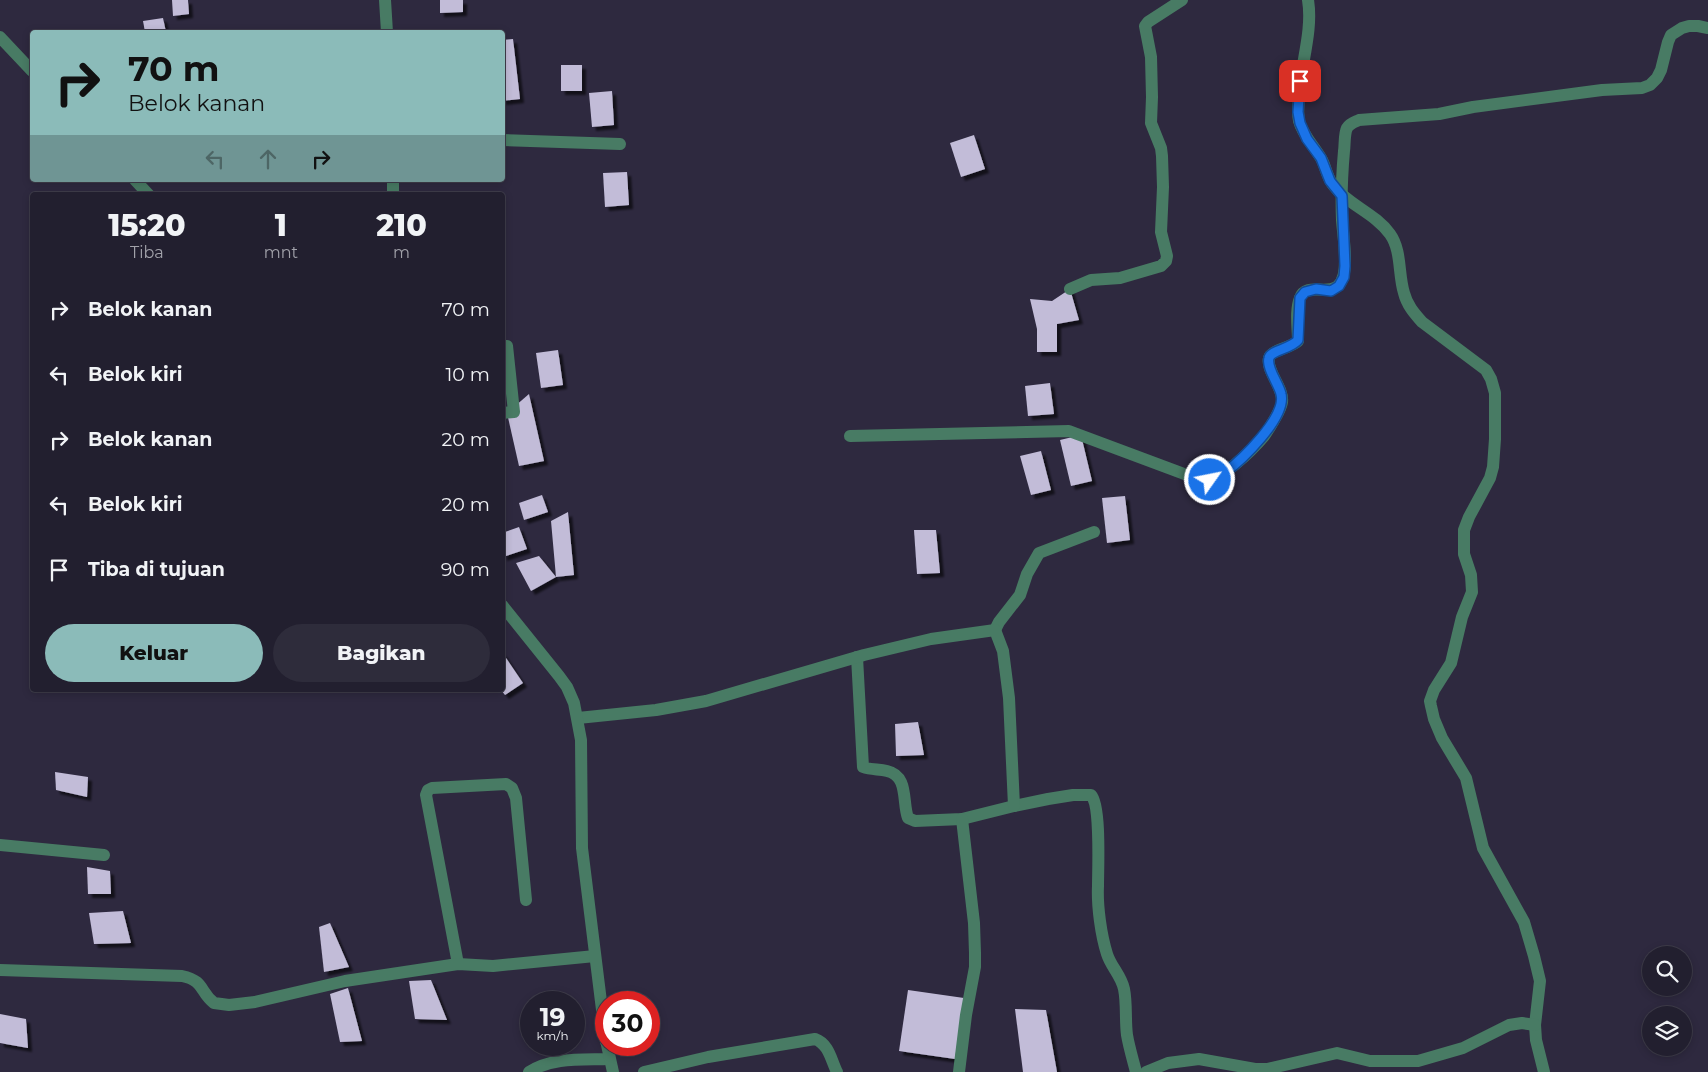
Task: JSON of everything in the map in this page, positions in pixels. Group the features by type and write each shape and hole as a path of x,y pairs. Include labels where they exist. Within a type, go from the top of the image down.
{"street":[{"path":"385,0 387,30"},
{"path":"1070,289 1091,280 1120,278 1161,266 1166,261 1167,256 1161,232 1162,156 1161,148 1151,123 1151,57 1145,26 1148,22 1182,0"},
{"path":"1308,0 1310,12 1300,81 1298,118 1307,139 1321,158 1330,181 1342,196 1370,216 1390,234 1395,244 1404,293 1413,313 1422,322 1486,370 1495,393 1493,467 1490,478 1469,516 1464,530 1464,554 1471,575 1472,592 1462,617 1451,663 1430,700 1434,719 1442,738 1466,778 1483,848 1524,922 1540,981 1536,1040 1544,1072"},
{"path":"850,436 1069,431 1203,481 1210,480 1224,473 1264,436 1282,403 1269,356 1272,353 1293,346 1298,340 1300,298 1305,292 1316,289 1331,291 1339,286 1344,277 1345,247 1342,196 1346,129 1351,124 1360,120 1439,114 1473,107 1602,90 1642,88 1657,78 1672,35 1682,28 1689,26 1708,28"},
{"path":"0,37 30,69"},
{"path":"505,140 620,144"},
{"path":"137,182 146,192"},
{"path":"505,413 514,412 507,346"},
{"path":"1014,806 1009,698 1003,651 995,630 998,622 1020,595 1027,574 1039,553 1094,532"},
{"path":"505,609 567,687 574,702 578,718 582,848 600,991"},
{"path":"578,718 656,710 706,701 857,657 931,639 995,630"},
{"path":"857,657 863,768 888,771 900,778 908,818 920,822 962,819 1014,806 1073,796 1091,795 1095,799 1098,837 1098,888 1103,937 1112,966 1122,981 1127,1035 1136,1072"},
{"path":"458,964 426,795 428,790 432,788 506,784 512,788 516,798 526,900"},
{"path":"959,1072 966,1014 975,967 962,819"},
{"path":"0,845 104,855"},
{"path":"0,970 182,976 192,978 198,983 214,1003 229,1006 255,1002 345,981 458,964 493,966 595,956"},
{"path":"1146,1072 1168,1063 1199,1059 1255,1069 1286,1069 1337,1053 1370,1061 1418,1061 1463,1048 1509,1024 1536,1025"},
{"path":"644,1072 708,1057 815,1040 822,1042 837,1072"},
{"path":"609,1056 613,1072"},
{"path":"529,1072 554,1062 609,1059"}],"building":[{"path":"172,0 188,0 189,14 173,16"},
{"path":"440,0 463,0 463,12 440,13"},
{"path":"163,18 166,30 145,30 143,21"},
{"path":"513,39 520,99 505,101 505,40"},
{"path":"561,65 582,65 582,91 561,91"},
{"path":"612,91 614,125 592,127 589,93"},
{"path":"974,135 985,169 961,177 950,143"},
{"path":"627,172 629,205 605,207 603,173"},
{"path":"1070,289 1079,320 1057,324 1057,352 1037,352 1037,329 1030,299 1052,301"},
{"path":"558,350 563,385 541,388 536,353"},
{"path":"1050,383 1054,414 1028,416 1025,386"},
{"path":"529,394 544,461 519,466 507,413"},
{"path":"1081,435 1092,481 1071,486 1060,440"},
{"path":"1041,451 1051,490 1031,495 1020,456"},
{"path":"542,495 548,512 524,520 519,503"},
{"path":"1125,496 1130,540 1107,543 1102,498"},
{"path":"568,512 574,575 556,577 551,521"},
{"path":"519,527 527,549 505,556 505,532"},
{"path":"914,530 936,530 940,573 917,574"},
{"path":"539,556 556,577 531,591 516,563"},
{"path":"505,656 523,683 505,695 503,692 505,692"},
{"path":"918,722 924,755 896,756 895,724"},
{"path":"55,772 88,777 87,797 56,790"},
{"path":"87,867 110,871 111,894 88,894"},
{"path":"123,911 131,943 94,944 89,913"},
{"path":"330,923 349,967 324,972 319,927"},
{"path":"431,980 447,1020 415,1019 409,981"},
{"path":"348,988 362,1041 340,1042 330,994"},
{"path":"908,990 964,998 955,1059 899,1051"},
{"path":"1015,1009 1046,1010 1057,1072 1023,1072"},
{"path":"0,1014 26,1019 28,1048 0,1043"}],"route":[{"path":"1210,480 1224,473 1264,436 1282,403 1269,356 1272,353 1293,346 1298,340 1300,298 1305,292 1316,289 1331,291 1339,286 1344,277 1345,247 1342,196 1330,181 1321,158 1307,139 1298,118 1300,81"}]}
